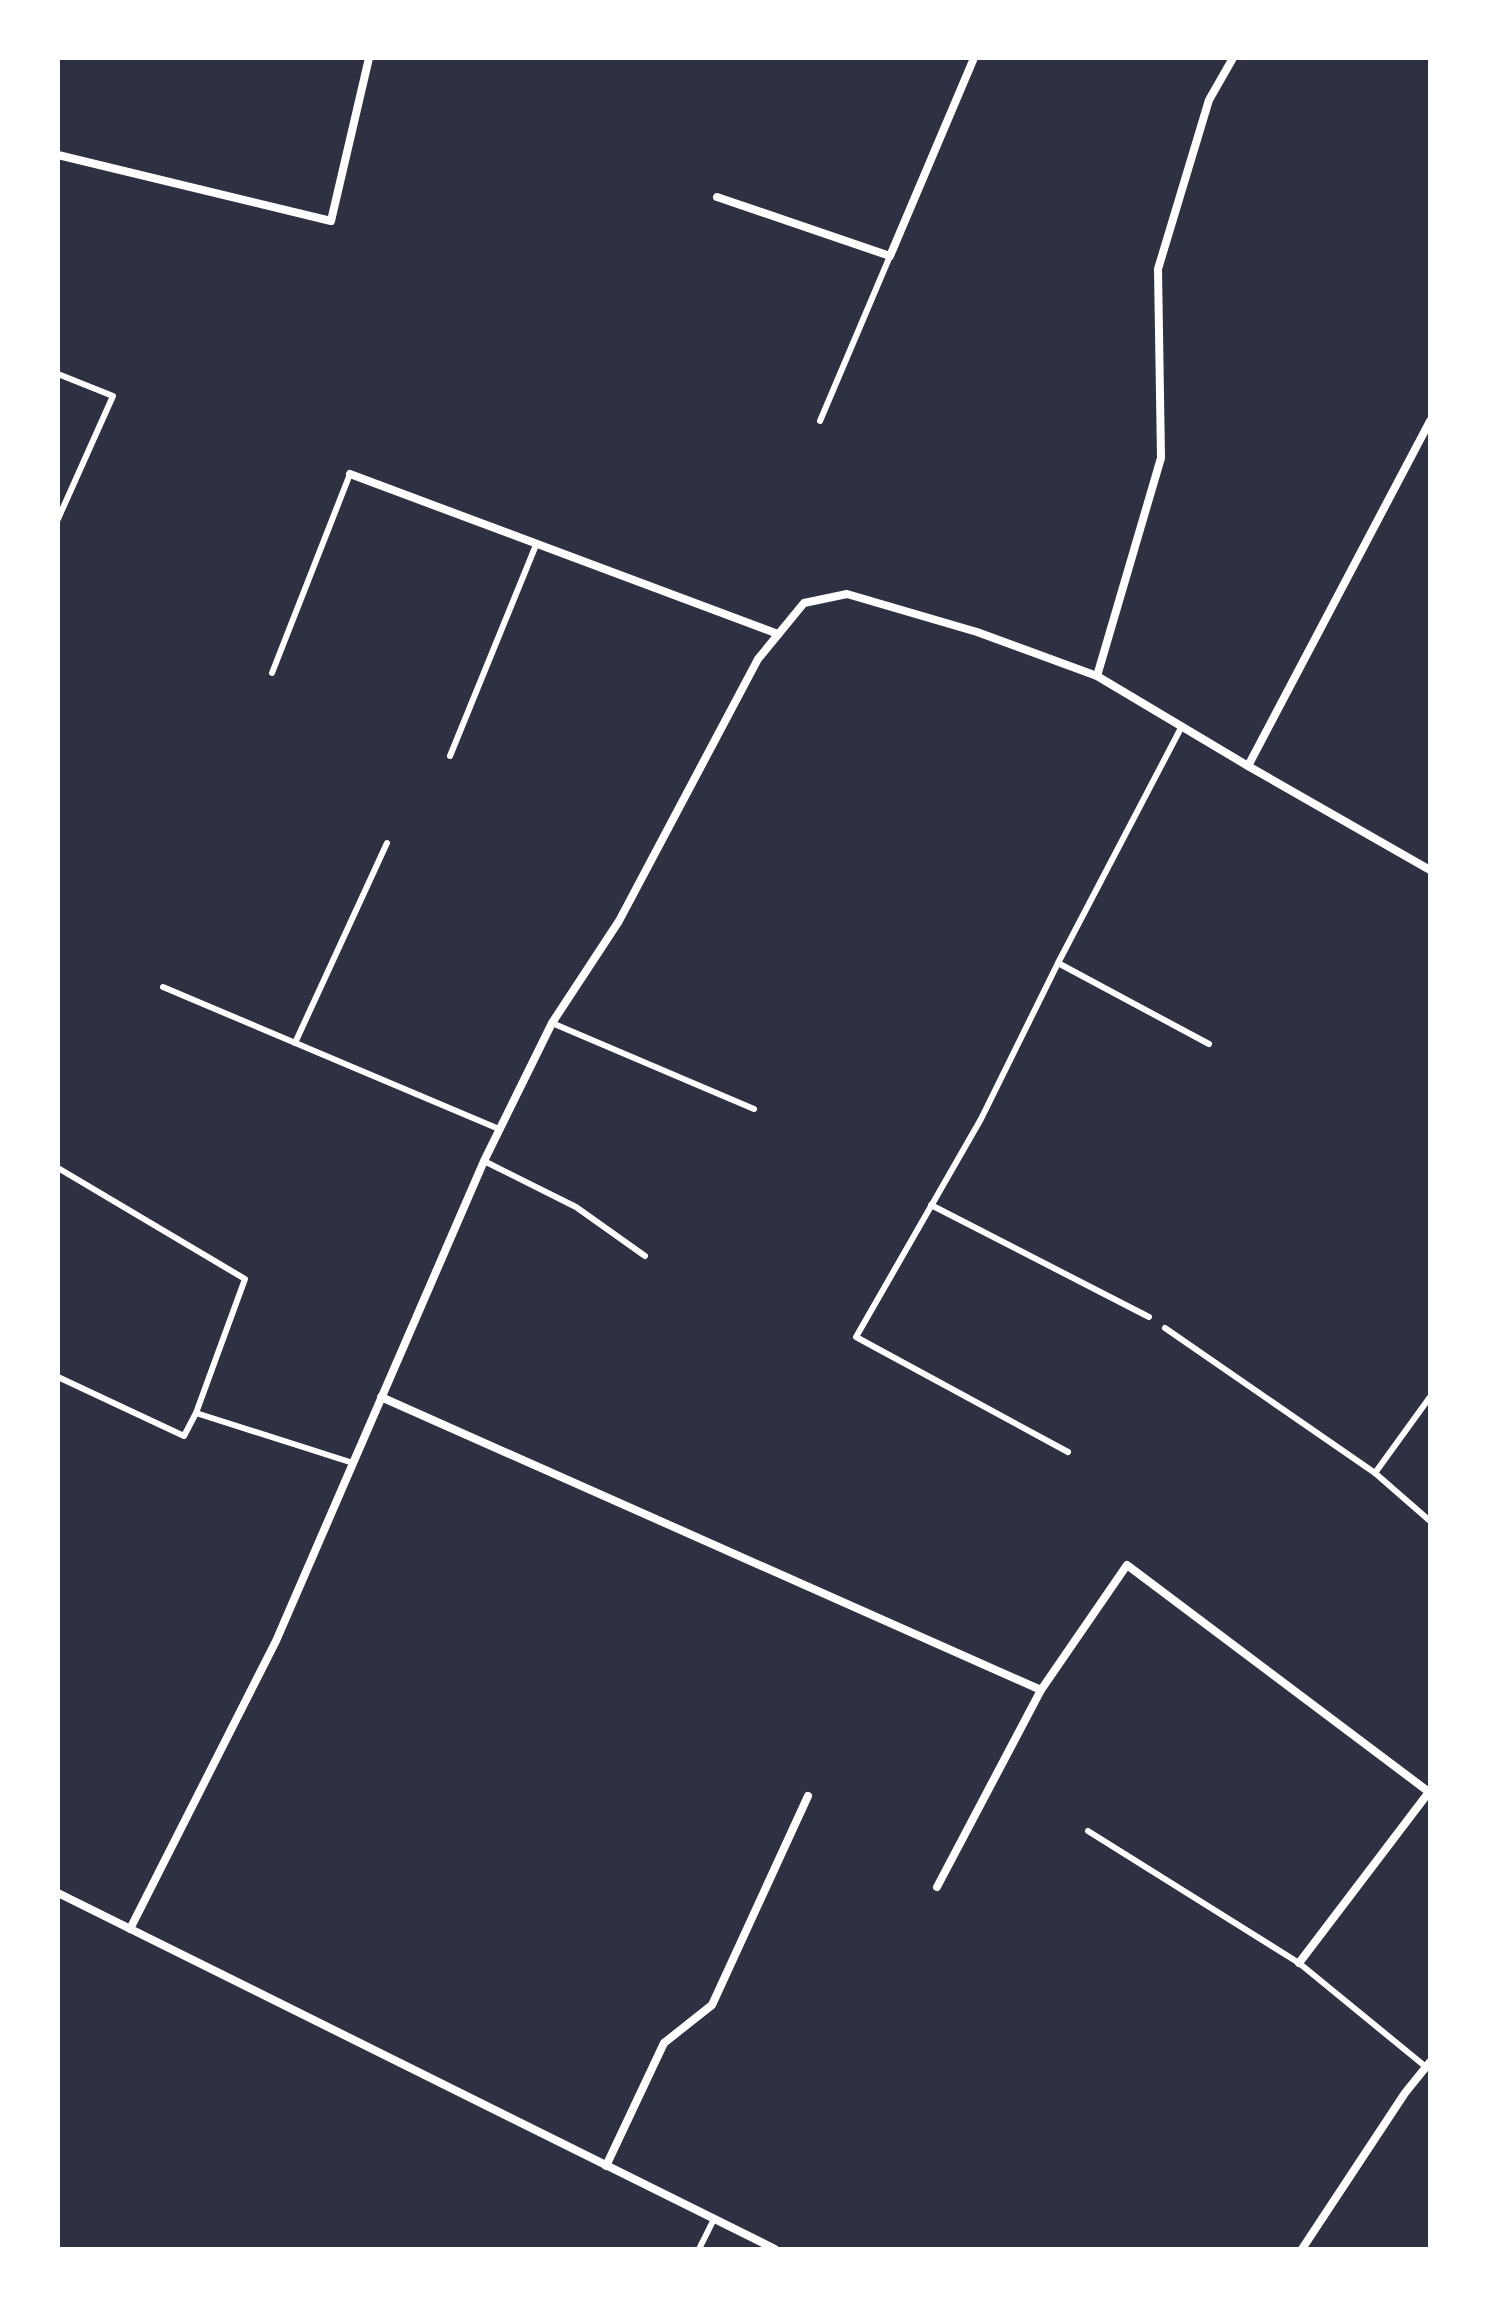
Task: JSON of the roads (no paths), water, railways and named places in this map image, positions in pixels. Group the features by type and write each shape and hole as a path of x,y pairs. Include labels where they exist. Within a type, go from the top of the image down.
{"street":[{"path":"58,155 331,221 369,58"},
{"path":"717,197 890,256 974,58"},
{"path":"1097,676 1161,458 1158,269 1209,100 1233,58"},
{"path":"1248,766 1430,421"},
{"path":"350,474 778,634"},
{"path":"130,1929 276,1641 484,1161 552,1023 619,921 758,659 804,603 847,594 977,632 1097,676 1430,870"},
{"path":"381,1397 1041,1690"},
{"path":"937,1887 1041,1690 1127,1565 1429,1792 1299,1963"},
{"path":"606,2166 664,2043 712,2005 808,1796"},
{"path":"58,1893 775,2249"},
{"path":"1302,2249 1405,2093 1428,2064"}],"lane":[{"path":"820,421 890,256"},
{"path":"58,374 113,396 58,519"},
{"path":"272,673 350,474"},
{"path":"450,756 536,545"},
{"path":"1068,1452 856,1337 981,1119 1058,963 1182,726"},
{"path":"295,1043 387,843"},
{"path":"1058,963 1209,1044"},
{"path":"163,987 499,1129"},
{"path":"552,1023 754,1109"},
{"path":"484,1161 576,1207 645,1256"},
{"path":"58,1168 245,1279 196,1413 184,1436 58,1377"},
{"path":"931,1205 1149,1317"},
{"path":"1165,1328 1375,1473 1430,1521"},
{"path":"1375,1473 1430,1397"},
{"path":"196,1413 353,1463"},
{"path":"1088,1831 1299,1963 1428,2064"},
{"path":"699,2249 714,2219"}]}
